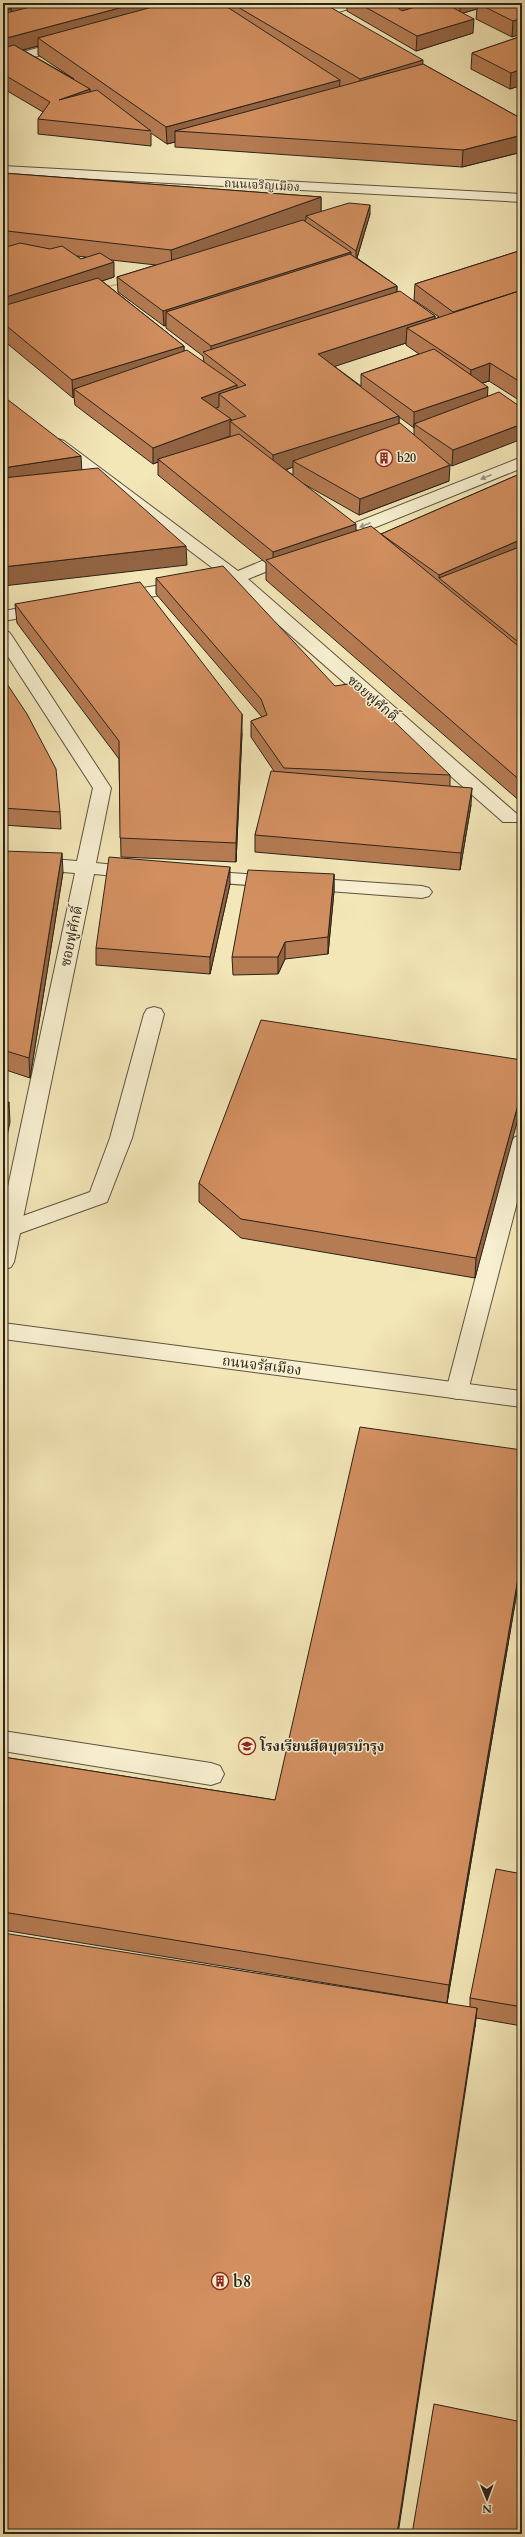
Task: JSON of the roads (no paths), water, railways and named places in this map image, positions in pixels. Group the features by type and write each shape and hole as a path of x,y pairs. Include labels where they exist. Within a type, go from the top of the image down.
{"street":[{"path":"319,14 354,3"},
{"path":"307,6 333,22"},
{"path":"3,62 82,39"},
{"name":"ถนนเจริญเมือง","path":"3,170 522,198"},
{"name":"ซอยฟูศักดิ์","path":"47,436 236,578 510,818"},
{"path":"104,599 236,578 522,462"},
{"path":"3,616 57,607"},
{"name":"ซอยฟูศักดิ์","path":"3,636 102,788 3,1262"},
{"path":"3,862 155,873"},
{"path":"186,876 422,892"},
{"path":"10,1229 99,1196 121,1138 154,1014"},
{"path":"457,1390 522,1142"},
{"name":"ถนนจรัสเมือง","path":"3,1331 522,1399"},
{"path":"3,1741 211,1774"}],"place":[{"name":"b20","path":"384,458"},
{"name":"โรงเรียนสีตบุตรบำรุง","path":"247,1746"},
{"name":"b8","path":"220,2281"}]}
